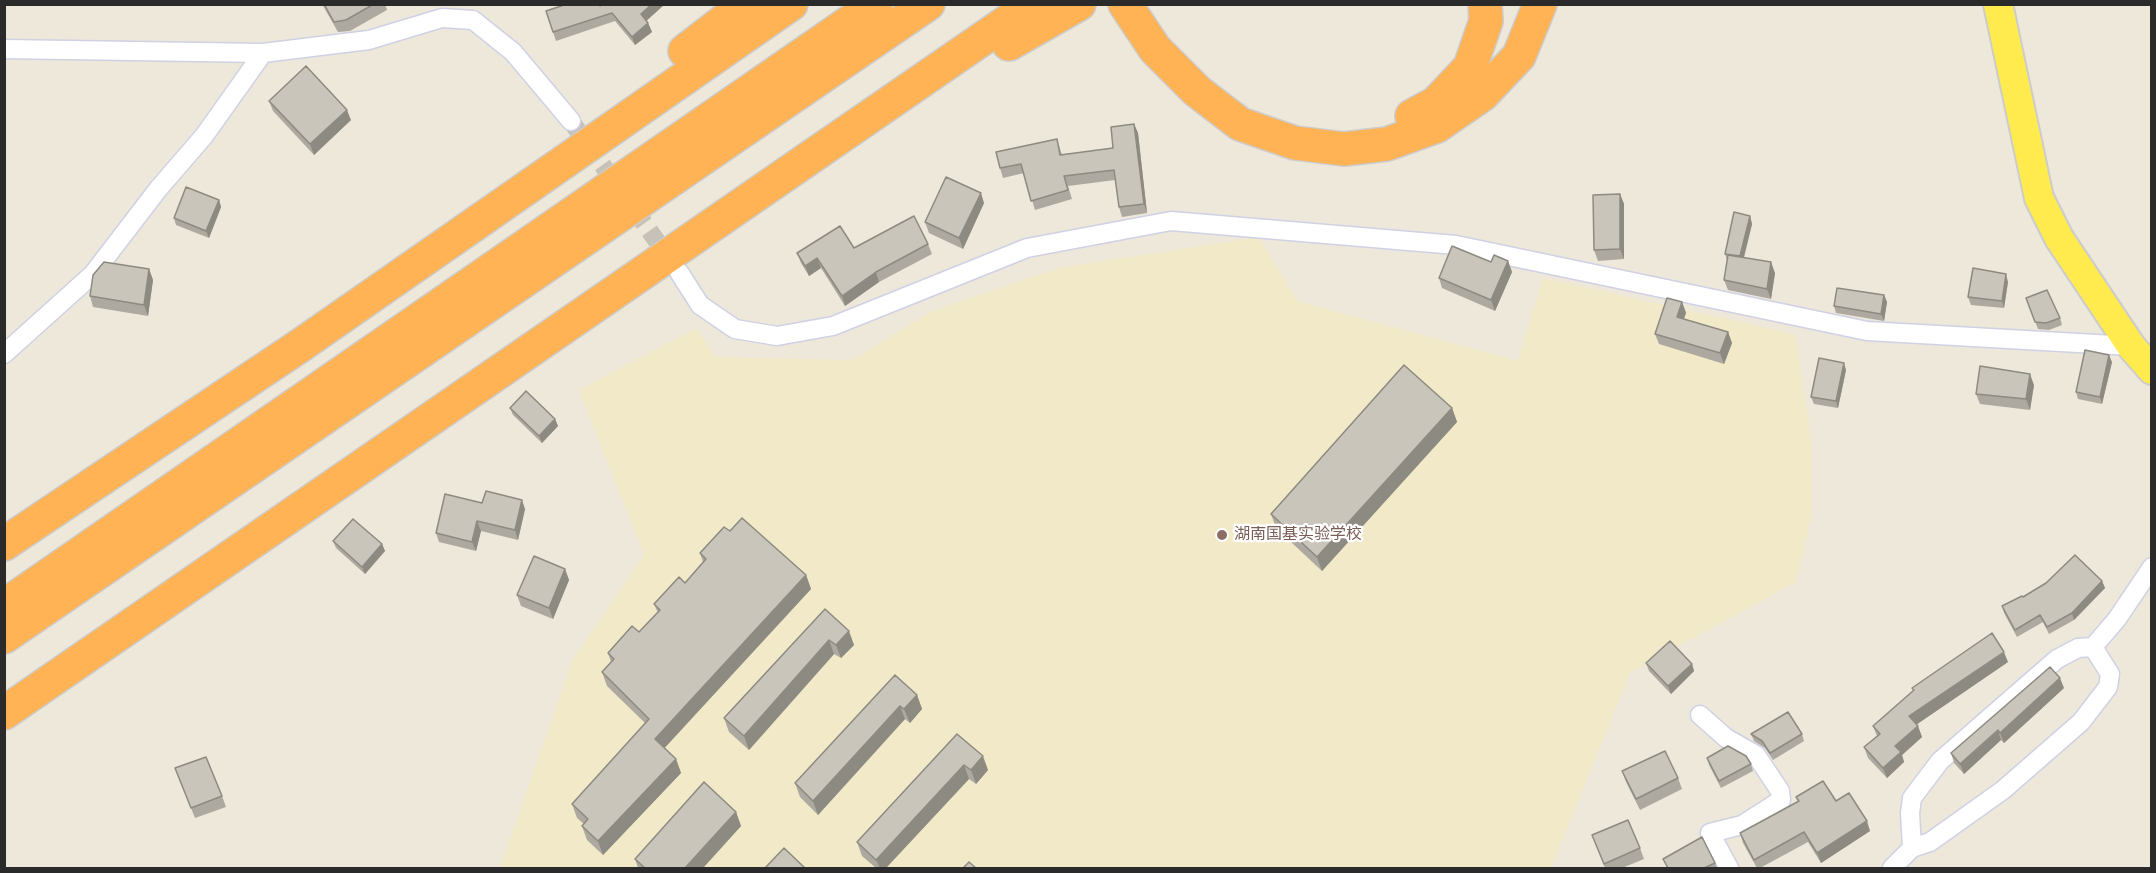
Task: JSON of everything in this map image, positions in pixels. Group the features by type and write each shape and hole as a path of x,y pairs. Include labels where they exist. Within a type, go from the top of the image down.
{"highway":[{"path":"301,345 746,4"},
{"path":"4,544 301,345 791,4"},
{"path":"4,606 876,4"},
{"path":"4,637 928,4"},
{"path":"4,713 1033,4"},
{"path":"842,136 1079,4"},
{"path":"1125,4 1155,49 1197,92 1240,124 1295,143 1344,149 1387,144 1437,126 1482,95 1519,56 1540,4"},
{"path":"1145,4 1164,33 1209,79 1246,107 1297,129 1348,134 1391,127 1436,103 1470,67 1486,21 1485,4"},
{"path":"4,720 118,636"}],"main road":[{"path":"1998,4 2039,198 2059,238 2131,346 2151,370"}],"street":[{"path":"4,49 263,53 369,40 442,18 473,20 513,52 571,121"},
{"path":"4,354 93,274 159,188 204,136 263,53"},
{"path":"679,272 700,305 735,329 777,336 833,326 1027,248 1171,221 1456,245 1867,331 2131,346"},
{"path":"1911,848 1912,798 1940,761 2057,658 2078,648 2093,647 2117,619 2151,567"},
{"path":"1892,868 1911,848 1930,843 2003,790 2081,722 2108,687 2110,674 2093,647"},
{"path":"1700,715 1726,738 1756,755 1780,791 1781,800 1742,825 1710,833 1729,868"}],"shaded area":[{"name":"湖南国基实验学校","path":"1259,237 1297,301 1518,361 1543,278 1795,334 1812,443 1812,514 1796,582 1630,673 1551,868 500,868 573,659 644,555 579,390 697,328 715,357 853,360 930,312 1058,268"}],"building":[{"path":"324,4 374,4 346,20 334,22"},
{"path":"567,4 600,4 600,6 602,4 652,4 641,14 648,23 632,37 612,13 553,32 546,11"},
{"path":"306,66 347,110 310,144 269,101"},
{"path":"1134,124 1144,204 1119,207 1114,170 1064,176 1068,190 1031,201 1021,164 1000,168 996,152 1057,139 1060,155 1113,148 1111,127"},
{"path":"946,177 981,193 959,238 925,222"},
{"path":"186,187 219,200 206,231 174,218"},
{"path":"1620,194 1620,249 1594,250 1593,195"},
{"path":"1734,212 1750,216 1740,256 1725,254"},
{"path":"914,216 928,244 876,272 842,296 817,258 805,266 797,253 840,226 854,248"},
{"path":"1452,246 1491,262 1494,255 1508,261 1491,300 1439,278"},
{"path":"1728,255 1771,262 1767,289 1724,280"},
{"path":"104,262 149,269 144,305 90,296 93,275"},
{"path":"1973,268 2006,274 2002,301 1968,297"},
{"path":"1837,288 1884,295 1881,314 1834,306"},
{"path":"2047,290 2060,318 2046,323 2035,322 2026,298"},
{"path":"1667,298 1682,302 1677,317 1728,332 1720,353 1655,334"},
{"path":"2085,350 2109,355 2100,397 2076,392"},
{"path":"1819,358 1844,363 1836,401 1811,397"},
{"path":"1404,365 1452,408 1317,557 1271,514"},
{"path":"1980,366 2030,374 2026,399 1976,394"},
{"path":"526,391 555,419 539,436 510,408"},
{"path":"486,491 522,500 515,530 477,521 472,542 436,533 445,494 482,503"},
{"path":"742,518 806,575 655,739 676,759 598,841 582,826 588,819 572,804 649,719 602,672 614,659 608,653 632,626 639,632 660,610 654,604 679,577 685,583 706,559 700,553 724,527 730,531"},
{"path":"353,519 382,544 362,567 333,541"},
{"path":"2075,555 2102,581 2072,613 2047,627 2040,615 2015,630 2002,606 2046,583"},
{"path":"534,556 565,569 549,608 517,595"},
{"path":"825,609 849,631 836,645 829,640 744,736 724,718"},
{"path":"1992,633 2004,652 1909,716 1918,726 1895,746 1901,752 1883,768 1864,747 1880,734 1873,726 1914,690 1912,688"},
{"path":"1670,641 1692,664 1668,686 1646,663"},
{"path":"2050,667 2060,678 2000,733 1998,730 1960,764 1951,753"},
{"path":"895,675 917,695 904,709 900,706 813,801 795,783"},
{"path":"1788,712 1802,734 1770,753 1762,741 1751,734"},
{"path":"957,734 983,756 971,770 964,765 876,860 857,842"},
{"path":"1728,746 1746,756 1751,764 1719,781 1707,758"},
{"path":"1665,751 1678,778 1636,799 1622,771"},
{"path":"206,757 222,796 191,808 175,768"},
{"path":"1823,781 1836,801 1849,793 1867,821 1817,853 1804,832 1754,860 1740,833 1799,801 1796,797"},
{"path":"704,782 736,812 685,868 645,868 635,859"},
{"path":"1628,820 1640,848 1604,864 1592,835"},
{"path":"1702,837 1715,863 1704,868 1668,868 1663,859"},
{"path":"784,848 805,868 765,868"},
{"path":"969,862 976,868 963,868"}],"tunnel":[{"path":"571,121 671,261"}],"place":[{"name":"湖南国基实验学校","path":"1222,535"}]}
